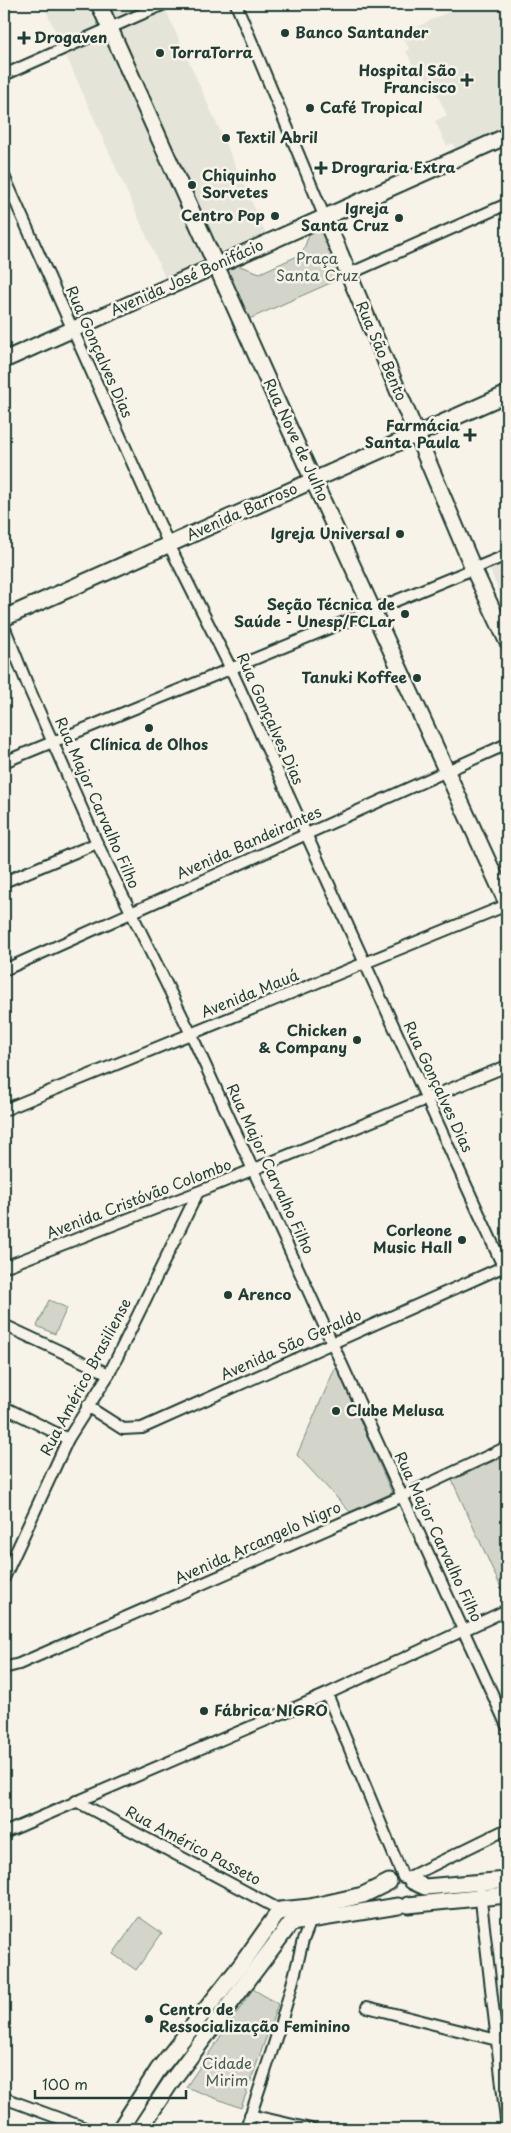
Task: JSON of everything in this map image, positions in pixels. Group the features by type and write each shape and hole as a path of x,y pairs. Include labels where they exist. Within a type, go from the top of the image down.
{"street":[{"name":"Rua Nove de Julho","path":"99,4 445,771 507,904"},
{"path":"4,75 164,4"},
{"name":"Rua São Bento","path":"236,4 473,568 507,641"},
{"name":"Avenida José Bonifácio","path":"4,360 507,136"},
{"name":"Rua Gonçalves Dias","path":"4,176 169,545 230,667 364,963 506,1269"},
{"path":"349,274 507,204"},
{"name":"Avenida Barroso","path":"4,618 507,394"},
{"path":"4,762 507,554"},
{"name":"Rua Major Carvalho Filho","path":"4,626 28,686 97,843 191,1034 507,1726"},
{"name":"Avenida Bandeirantes","path":"4,970 507,744"},
{"path":"4,882 97,843"},
{"name":"Avenida Mauá","path":"4,1110 507,904"},
{"name":"Avenida Cristóvão Colombo","path":"4,1267 254,1170 507,1066"},
{"name":"Rua Américo Brasiliense","path":"4,1578 68,1439 109,1374 198,1192"},
{"name":"Avenida São Geraldo","path":"88,1406 123,1429 142,1428 332,1343 506,1269"},
{"path":"4,1325 109,1374"},
{"path":"4,1407 68,1439"},
{"name":"Avenida Arcangelo Nigro","path":"4,1666 19,1664 403,1496 507,1447"},
{"path":"4,1833 327,1694 507,1610"},
{"path":"327,1694 403,1880 416,1894 403,1906"},
{"name":"Rua Américo Passeto","path":"76,1801 280,1910 291,1923"},
{"path":"403,1906 389,1901 387,1887 507,1829"},
{"path":"140,2129 171,2082 291,1923 311,1913 403,1880 425,1887 479,1890 507,1895"},
{"path":"120,2129 158,2070 241,1965 280,1910 311,1913 403,1906 479,1890 507,1880"},
{"path":"479,1890 507,2129"},
{"path":"246,2129 291,1991 303,1938 311,1913"},
{"path":"367,2007 497,2040"},
{"path":"158,2070 171,2082"},
{"path":"4,2098 88,2129"},
{"path":"250,2115 311,2129"}],"shaded area":[{"path":"43,4 163,4 268,238 167,282"},
{"name":"Hospital São Francisco","path":"465,4 507,4 507,126 456,150 452,143 447,146 435,121 447,115 432,84 430,84 424,73 418,76 406,51 409,49 402,34"},
{"path":"507,563 507,610 490,570"}],"green space":[{"name":"Praça Santa Cruz","path":"322,227 344,277 249,319 227,269 237,265 260,273 302,254 310,232"},
{"path":"49,1300 67,1308 55,1334 37,1326"},
{"name":"Clube Melusa","path":"336,1366 392,1493 350,1512 297,1455"},
{"path":"505,1456 507,1462 507,1601 452,1480"},
{"path":"139,1917 162,1933 136,1970 113,1954"},
{"name":"Cidade Mirim","path":"253,1989 278,2004 241,2108 186,2087"}],"place":[{"name":"Banco Santander","path":"285,33"},
{"name":"Drogaven","path":"24,38"},
{"name":"TorraTorra","path":"160,53"},
{"name":"Hospital São Francisco","path":"467,80"},
{"name":"Café Tropical","path":"310,108"},
{"name":"Textil Abril","path":"226,138"},
{"name":"Drograria Extra","path":"321,168"},
{"name":"Chiquinho Sorvetes","path":"192,185"},
{"name":"Centro Pop","path":"275,216"},
{"name":"Igreja Santa Cruz","path":"399,218"},
{"name":"Farmácia Santa Paula","path":"470,435"},
{"name":"Igreja Universal","path":"400,534"},
{"name":"Seção Técnica de Saúde - Unesp/FCLar","path":"405,614"},
{"name":"Tanuki Koffee","path":"417,678"},
{"name":"Clínica de Olhos","path":"149,728"},
{"name":"Chicken & Company","path":"357,1040"},
{"name":"Corleone Music Hall","path":"462,1240"},
{"name":"Arenco","path":"228,1295"},
{"name":"Clube Melusa","path":"336,1411"},
{"name":"Fábrica NIGRO","path":"204,1711"},
{"name":"Centro de Ressocialização Feminino","path":"149,2019"}]}
